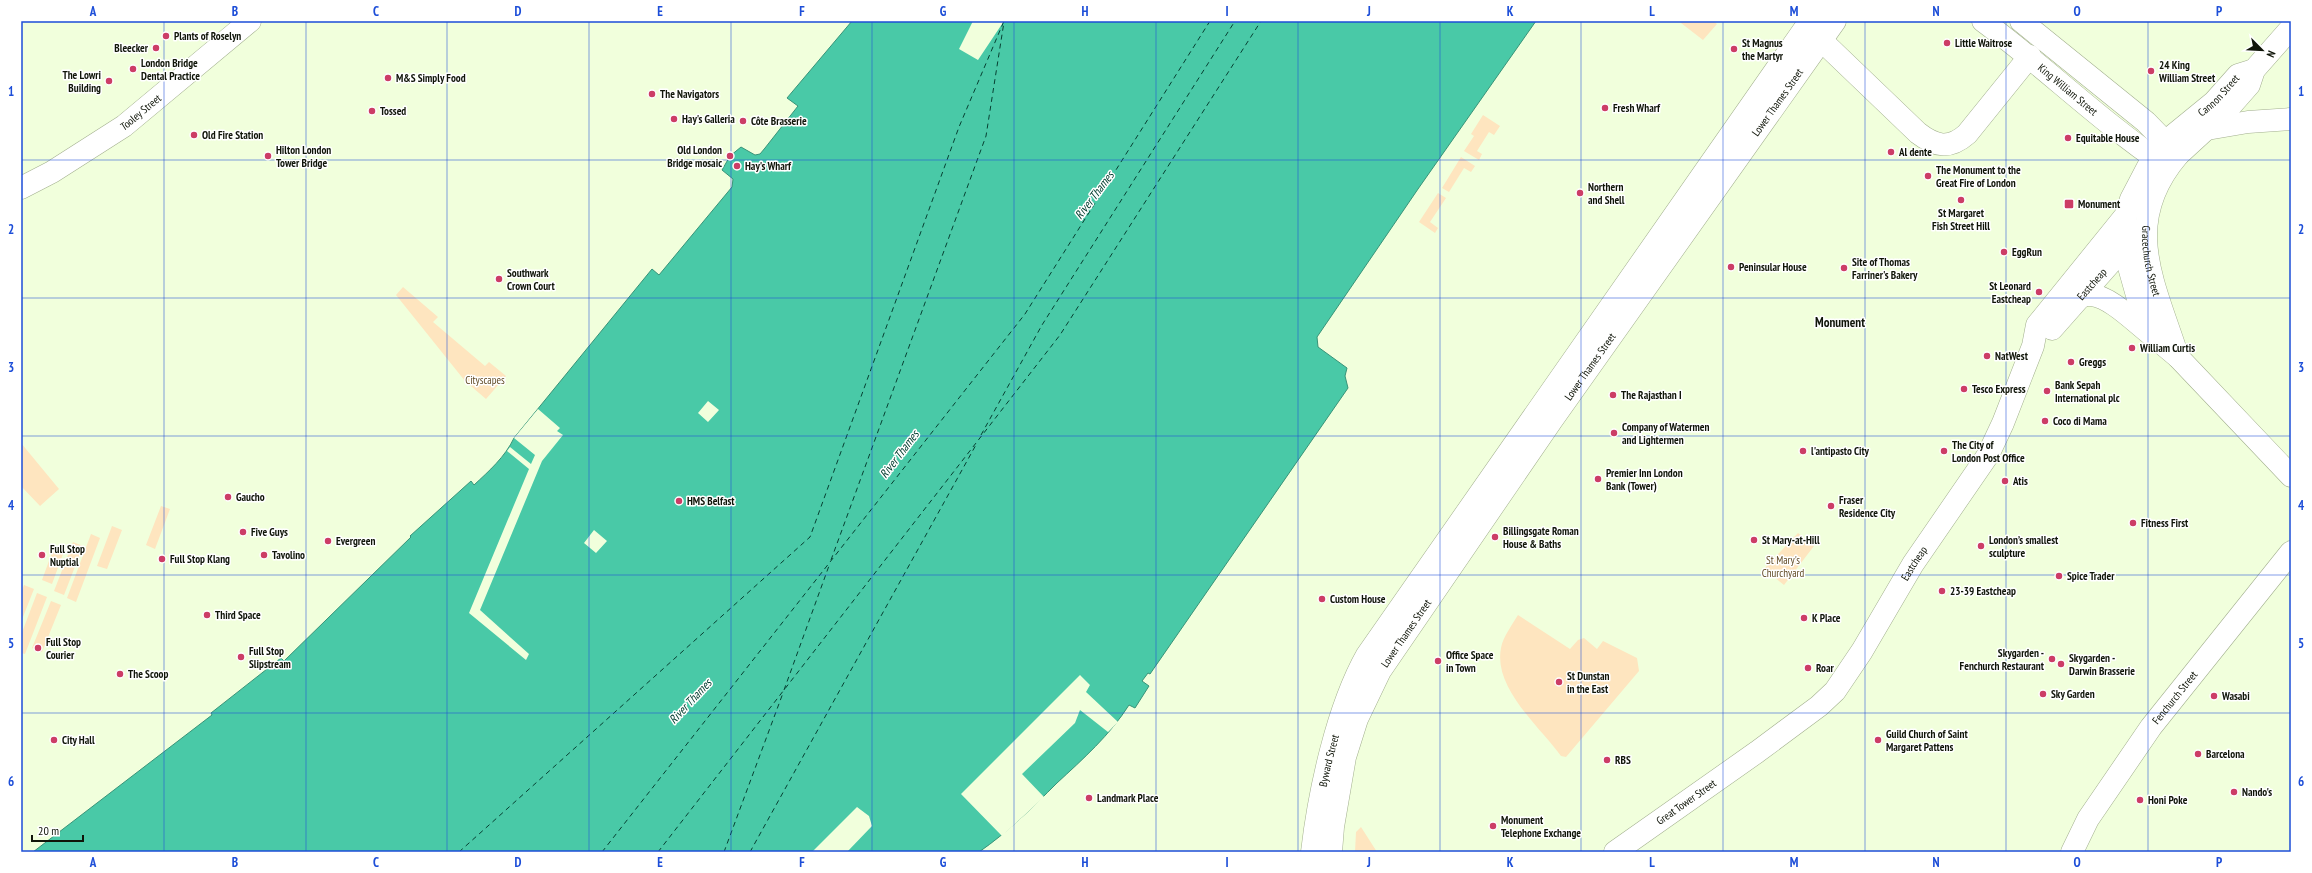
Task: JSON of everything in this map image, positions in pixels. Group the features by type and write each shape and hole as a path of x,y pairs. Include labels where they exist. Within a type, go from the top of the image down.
{"main road":[{"name":"Tooley Street","path":"21,188 52,172 124,126 250,21"},
{"name":"Lower Thames Street","path":"1357,673 1391,620 1490,478 1813,28 1835,21"},
{"name":"King William Street","path":"1983,21 2030,56 2138,146 2166,155"},
{"name":"King William Street","path":"2021,21 2142,119 2166,155"},
{"name":"Lower Thames Street","path":"1357,719 1380,671 1396,644 1552,420 1813,28"},
{"path":"1813,28 1918,133 1935,144 1944,146 1959,142 1967,134 2030,56"},
{"name":"Cannon Street","path":"2196,128 2228,110 2250,85 2254,70 2291,28"},
{"path":"2166,155 2196,128 2291,119"},
{"name":"Gracechurch Street","path":"2153,336 2138,299 2125,248 2136,217 2136,187 2166,155"},
{"name":"Gracechurch Street","path":"2136,217 2145,233 2153,278 2178,357"},
{"name":"Eastcheap","path":"1757,752 1819,706 1835,691 1913,564 1988,454 2033,346 2037,324 2136,217"},
{"name":"Eastcheap","path":"2033,346 2049,332 2079,297 2125,248"},
{"name":"Gracechurch Street","path":"2079,297 2090,295 2101,298 2114,305 2178,357 2291,476"},
{"name":"Fenchurch Street","path":"2072,852 2088,819 2150,727 2291,552"},
{"name":"Byward Street","path":"1312,852 1315,824 1330,761 1342,715 1357,673"},
{"name":"Byward Street","path":"1332,852 1339,786 1345,757 1357,719"},
{"name":"Great Tower Street","path":"1615,852 1757,752"}],"green space":[{"path":"1682,21 1713,21 1717,24 1703,40 1681,23"},
{"path":"1483,115 1500,126 1494,135 1489,132 1477,151 1482,154 1479,160 1464,151 1474,136 1471,134"},
{"path":"1461,157 1475,166 1471,172 1464,168 1449,192 1442,188"},
{"path":"1438,193 1446,198 1430,222 1438,228 1435,233 1419,222"},
{"name":"Cityscapes","path":"403,287 438,317 433,322 485,366 489,362 506,376 486,399 465,381 396,295"},
{"path":"21,443 59,489 40,506 21,486"},
{"path":"161,506 170,509 155,549 146,545"},
{"path":"112,526 122,530 107,569 97,566"},
{"name":"St Mary's Churchyard","path":"1798,533 1814,546 1784,585 1764,569"},
{"path":"91,534 100,538 76,602 67,598"},
{"path":"73,542 83,546 64,595 54,591"},
{"path":"53,550 63,554 52,584 42,580"},
{"path":"24,585 34,589 21,622 21,593"},
{"path":"37,593 47,597 25,654 21,653 21,635"},
{"path":"51,601 61,605 42,652 32,648"},
{"path":"1518,615 1570,649 1578,640 1584,638 1597,649 1603,641 1637,658 1639,671 1566,757 1561,756 1520,706 1504,678 1500,663 1501,648 1506,635"},
{"path":"1361,827 1377,852 1355,852 1356,832"}],"water":[{"name":"River Thames","path":"852,21 1536,21 1418,189 1317,337 1318,347 1347,368 1345,376 1348,388 1150,674 1148,673 1142,681 1149,686 1135,708 1129,705 1105,737 1086,756 1020,819 979,852 33,852 212,715 211,713 281,658 284,661 411,537 410,536 471,481 474,485 491,469 501,458 514,438 652,269 659,275 732,187 733,179 722,170 730,156 741,147 755,155 760,154 765,148 798,106 787,98"}],"pier":[{"path":"973,21 1004,21 978,60 959,49"},
{"path":"708,401 719,410 708,422 698,413"},
{"path":"538,409 560,428 557,431 563,435 542,461 480,610 529,654 526,660 469,613 529,469 507,451 510,447 531,464 535,455 514,438"},
{"path":"594,530 607,541 596,553 584,543"},
{"path":"1080,675 1090,685 1086,692 1118,722 1108,732 1080,710 1075,723 1022,774 1044,797 1002,836 961,794"},
{"path":"857,807 869,816 872,826 847,852 812,852"}],"ferry route":[{"path":"459,852 810,537 959,127 1004,21"},
{"path":"602,852 1025,314 1210,21"},
{"path":"981,435 1042,325 1235,21"},
{"path":"658,852 1060,335 1261,21"},
{"path":"831,560 986,136 1004,22"},
{"path":"750,852 977,443"},
{"path":"784,690 830,563"},
{"path":"724,852 783,693"}],"place":[{"name":"Plants of Roselyn","path":"166,36"},
{"name":"Little Waitrose","path":"1947,43"},
{"name":"Bleecker","path":"156,48"},
{"name":"St Magnus the Martyr","path":"1734,49"},
{"name":"London Bridge Dental Practice","path":"133,69"},
{"name":"24 King William Street","path":"2151,71"},
{"name":"M&S Simply Food","path":"388,78"},
{"name":"The Lowri Building","path":"109,81"},
{"name":"The Navigators","path":"652,94"},
{"name":"Fresh Wharf","path":"1605,108"},
{"name":"Tossed","path":"372,111"},
{"name":"Hay's Galleria","path":"674,119"},
{"name":"Côte Brasserie","path":"743,121"},
{"name":"Old Fire Station","path":"194,135"},
{"name":"Equitable House","path":"2068,138"},
{"name":"Al dente","path":"1891,152"},
{"name":"Hilton London Tower Bridge","path":"268,156"},
{"name":"Old London Bridge mosaic","path":"730,156"},
{"name":"Hay's Wharf","path":"737,166"},
{"name":"The Monument to the Great Fire of London","path":"1928,176"},
{"name":"Northern and Shell","path":"1580,193"},
{"name":"St Margaret Fish Street Hill","path":"1961,200"},
{"name":"Monument","path":"2069,204"},
{"name":"EggRun","path":"2004,252"},
{"name":"Peninsular House","path":"1731,267"},
{"name":"Site of Thomas Farriner's Bakery","path":"1844,268"},
{"name":"Southwark Crown Court","path":"499,279"},
{"name":"St Leonard Eastcheap","path":"2039,292"},
{"name":"William Curtis","path":"2132,348"},
{"name":"NatWest","path":"1987,356"},
{"name":"Greggs","path":"2071,362"},
{"name":"Tesco Express","path":"1964,389"},
{"name":"Bank Sepah International plc","path":"2047,391"},
{"name":"The Rajasthan I","path":"1613,395"},
{"name":"Coco di Mama","path":"2045,421"},
{"name":"Company of Watermen and Lightermen","path":"1614,433"},
{"name":"l'antipasto City","path":"1803,451"},
{"name":"The City of London Post Office","path":"1944,451"},
{"name":"Premier Inn London Bank (Tower)","path":"1598,479"},
{"name":"Atis","path":"2005,481"},
{"name":"Gaucho","path":"228,497"},
{"name":"HMS Belfast","path":"679,501"},
{"name":"Fraser Residence City","path":"1831,506"},
{"name":"Fitness First","path":"2133,523"},
{"name":"Five Guys","path":"243,532"},
{"name":"Billingsgate Roman House & Baths","path":"1495,537"},
{"name":"St Mary-at-Hill","path":"1754,540"},
{"name":"Evergreen","path":"328,541"},
{"name":"London’s smallest sculpture","path":"1981,546"},
{"name":"Full Stop Nuptial","path":"42,555"},
{"name":"Tavolino","path":"264,555"},
{"name":"Full Stop Klang","path":"162,559"},
{"name":"Spice Trader","path":"2059,576"},
{"name":"23-39 Eastcheap","path":"1942,591"},
{"name":"Custom House","path":"1322,599"},
{"name":"Third Space","path":"207,615"},
{"name":"K Place","path":"1804,618"},
{"name":"Full Stop Courier","path":"38,648"},
{"name":"Full Stop Slipstream","path":"241,657"},
{"name":"Skygarden - Fenchurch Restaurant","path":"2052,659"},
{"name":"Office Space in Town","path":"1438,661"},
{"name":"Skygarden - Darwin Brasserie","path":"2061,664"},
{"name":"Roar","path":"1808,668"},
{"name":"The Scoop","path":"120,674"},
{"name":"St Dunstan in the East","path":"1559,682"},
{"name":"Sky Garden","path":"2043,694"},
{"name":"Wasabi","path":"2214,696"},
{"name":"City Hall","path":"54,740"},
{"name":"Guild Church of Saint Margaret Pattens","path":"1878,740"},
{"name":"Barcelona","path":"2198,754"},
{"name":"RBS","path":"1607,760"},
{"name":"Nando's","path":"2234,792"},
{"name":"Landmark Place","path":"1089,798"},
{"name":"Honi Poke","path":"2140,800"},
{"name":"Monument Telephone Exchange","path":"1493,826"}],"district":[{"name":"Monument","path":"1840,322"}]}
